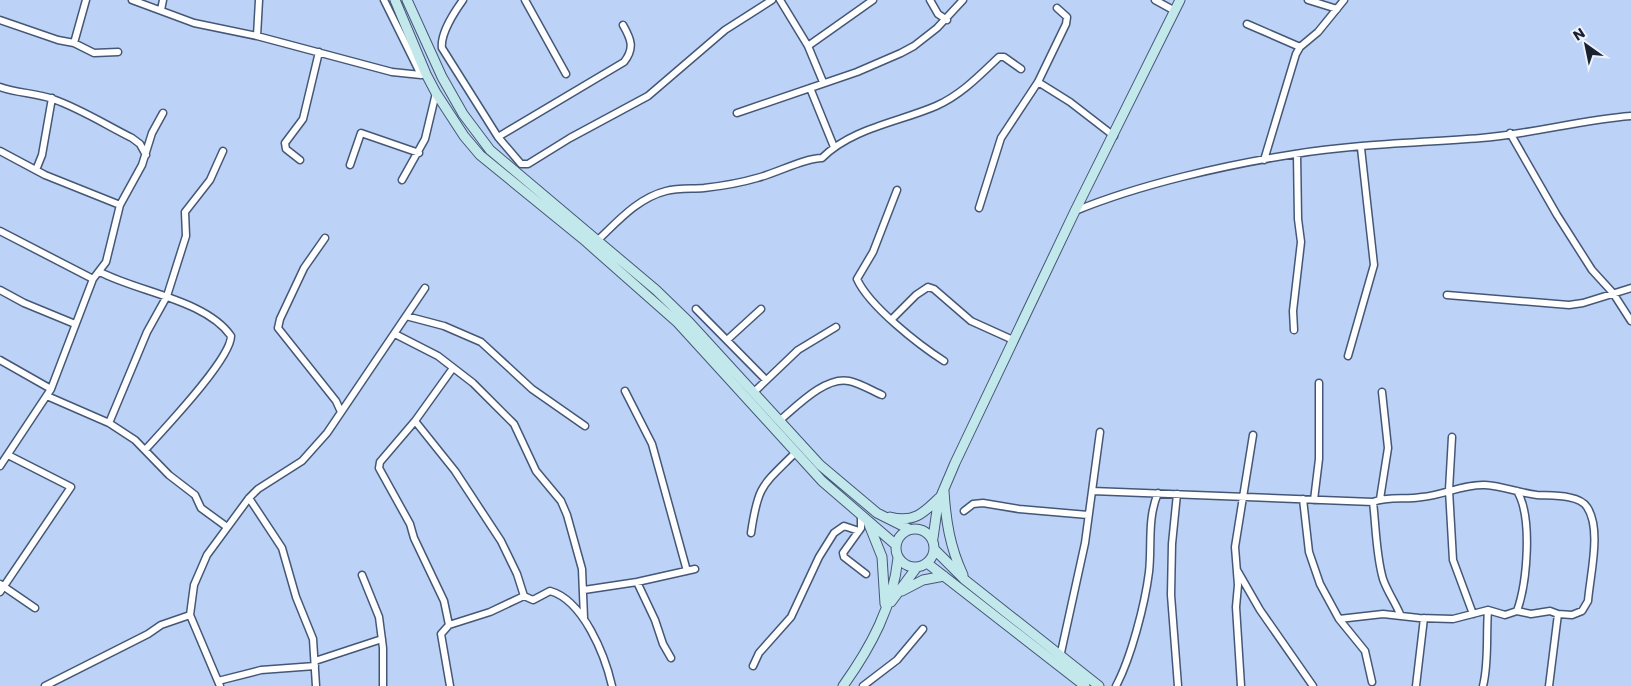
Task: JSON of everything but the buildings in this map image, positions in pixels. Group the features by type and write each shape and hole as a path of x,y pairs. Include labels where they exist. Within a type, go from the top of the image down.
{"main road":[{"path":"395,0 423,74 464,136 480,155 584,239 678,323 822,481 896,545"},
{"path":"408,0 442,77 479,137 510,169 598,240 689,322 820,465 878,513 911,529 927,532 932,538"},
{"path":"1099,686 965,580 935,550 932,538 939,500 944,488 1075,211 1114,136 1180,0"},
{"path":"944,488 946,526 951,548 965,580"},
{"path":"878,513 896,519 911,519 923,513 939,500"},
{"path":"886,610 898,558 896,545 899,537 911,529 939,500"},
{"path":"863,516 878,544 882,557 886,610"},
{"path":"845,686 865,655 886,610 917,567 927,563 935,550"},
{"path":"898,558 904,564 917,567"},
{"path":"927,563 1085,686"},
{"path":"899,592 923,580 944,576"}],"street":[{"path":"74,43 86,0"},
{"path":"132,0 194,23 257,36 392,72 423,74"},
{"path":"161,10 163,0"},
{"path":"257,36 259,0"},
{"path":"384,0 423,74"},
{"path":"463,0 446,30 442,40 442,48 498,137 521,164 528,164 570,138 648,96 725,30 772,0"},
{"path":"525,0 534,13 566,74"},
{"path":"780,0 808,46 822,82"},
{"path":"808,46 873,0"},
{"path":"930,0 938,14 947,20"},
{"path":"737,113 810,88 822,82 857,72 901,53 914,46 947,20 963,0"},
{"path":"1155,0 1175,11"},
{"path":"1308,0 1337,9"},
{"path":"1264,160 1292,62 1300,47 1318,32 1344,0"},
{"path":"979,208 1001,138 1038,82 1067,20 1064,14 1057,8"},
{"path":"0,20 58,40 74,43 94,53 118,52"},
{"path":"1247,24 1300,47"},
{"path":"498,137 624,62 631,45 622,25"},
{"path":"300,160 286,149 285,143 303,119 319,52"},
{"path":"598,240 626,213 653,196 667,190 705,188 762,177 813,158 822,158 834,147 867,131 945,101 975,80 999,57 1004,57 1021,69"},
{"path":"1038,82 1070,102 1114,136"},
{"path":"0,87 52,98 93,117 132,138 140,144 146,155"},
{"path":"810,88 834,147"},
{"path":"402,180 426,139 436,93"},
{"path":"36,170 42,155 52,98"},
{"path":"0,466 51,389 93,279 106,262 120,205 146,155 152,133 163,113"},
{"path":"1075,211 1103,199 1264,160 1297,154 1510,134 1605,118 1631,116"},
{"path":"350,165 361,134 419,153"},
{"path":"1510,134 1592,270 1613,293 1631,321"},
{"path":"1348,356 1374,265 1361,148"},
{"path":"0,151 87,193 120,205"},
{"path":"109,423 147,332 166,296 186,236 185,212 210,180 223,151"},
{"path":"1294,330 1294,311 1301,242 1298,219 1297,154"},
{"path":"897,190 873,252 857,279 865,291 892,319 920,345 944,362"},
{"path":"0,231 93,279"},
{"path":"325,238 304,268 278,328 336,401 340,412"},
{"path":"100,272 112,278 166,296 219,321 232,336 232,340 215,370 146,449"},
{"path":"892,319 916,295 928,287 934,289 971,321 1014,340"},
{"path":"382,639 315,663 262,670 219,684 190,615 194,585 199,570 227,527 258,489 302,461 327,433 425,288"},
{"path":"1447,295 1569,305 1583,304 1631,288"},
{"path":"0,290 24,303 75,324"},
{"path":"696,309 766,380"},
{"path":"727,340 761,309"},
{"path":"406,316 444,326 481,342 532,389 585,426"},
{"path":"753,393 798,350 836,327"},
{"path":"395,334 438,356 473,383 514,424 536,471 561,502 574,534 582,569 584,618 609,673 612,686"},
{"path":"0,360 51,389"},
{"path":"449,625 444,601 414,538 410,524 379,468 380,462 415,421 453,368"},
{"path":"779,421 821,386 833,381 848,380 882,394"},
{"path":"1314,500 1319,459 1319,383"},
{"path":"625,391 652,444 687,571"},
{"path":"1380,500 1388,448 1382,392"},
{"path":"47,396 109,423 146,449 169,475 195,495 201,508 227,527"},
{"path":"336,401 346,404"},
{"path":"415,421 455,471 501,541 511,559 524,596 533,600 550,591 557,593 584,618"},
{"path":"1060,657 1085,543 1100,432"},
{"path":"1241,686 1236,607 1238,585 1234,547 1242,497 1248,475 1253,435"},
{"path":"1452,437 1449,490 1453,560 1473,614"},
{"path":"751,533 755,507 762,487 768,478 795,453"},
{"path":"8,455 71,486 1,587 35,608"},
{"path":"1092,490 1373,502 1420,498 1449,490 1484,485 1570,498 1584,503 1588,507 1594,531 1588,601 1585,607 1578,613 1558,614 1550,611 1531,614 1517,611 1505,615 1488,610 1453,619 1424,618 1400,614 1339,619"},
{"path":"1517,611 1521,599 1527,540 1524,511 1518,490"},
{"path":"1116,686 1129,657 1149,573 1152,514 1158,493"},
{"path":"1177,494 1172,544 1171,595 1178,686"},
{"path":"250,498 282,548 296,596 313,639 316,686"},
{"path":"1303,499 1309,552 1315,572 1326,598 1339,619 1365,651 1372,682"},
{"path":"1373,502 1377,521 1377,554 1383,579 1400,614"},
{"path":"964,511 974,504 983,503 1019,509 1088,515"},
{"path":"863,516 859,531 843,553 844,556 866,574"},
{"path":"753,666 759,653 796,609 805,583 834,533 844,526 859,531"},
{"path":"1237,568 1260,610 1313,686"},
{"path":"584,590 637,582 696,569"},
{"path":"362,575 379,616 382,639 383,686"},
{"path":"637,582 655,620 663,644 671,658"},
{"path":"450,686 441,634 449,625 490,612 524,596"},
{"path":"1483,686 1487,671 1485,648 1488,610"},
{"path":"1549,686 1558,614"},
{"path":"44,686 148,634 161,625 190,615"},
{"path":"1416,686 1424,618"},
{"path":"864,686 897,660 923,629"}]}
